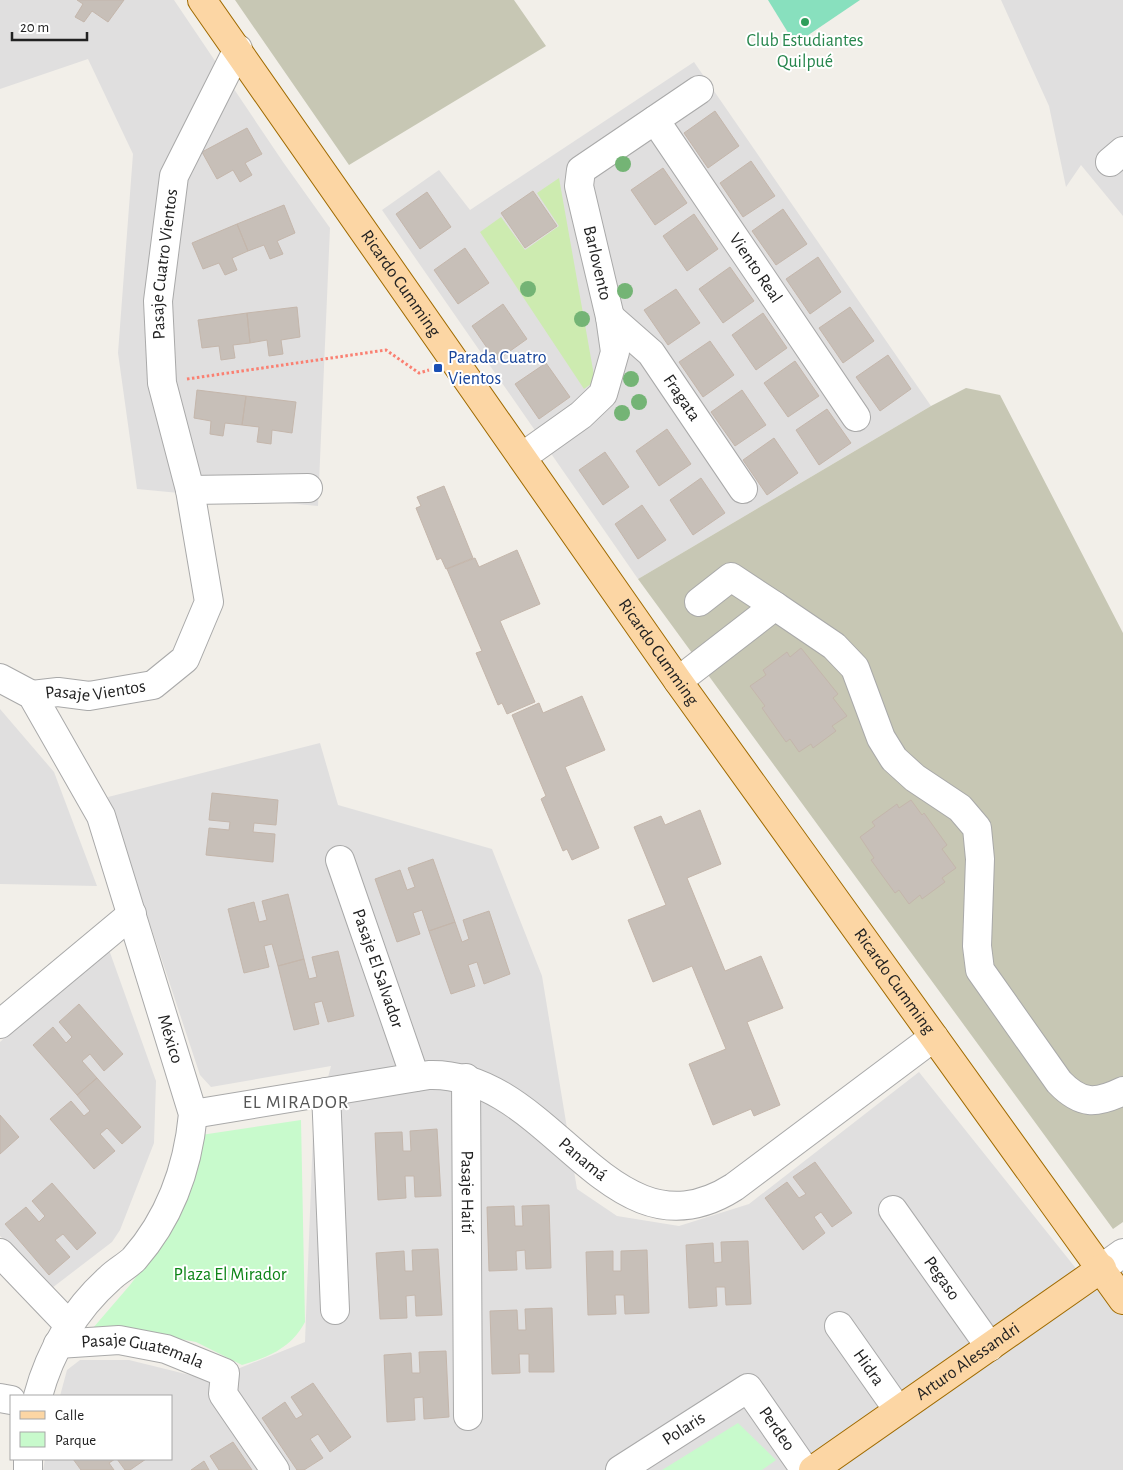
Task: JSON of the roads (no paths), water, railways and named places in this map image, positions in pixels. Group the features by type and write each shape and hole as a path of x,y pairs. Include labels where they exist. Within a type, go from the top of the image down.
{"main road":[{"name":"Ricardo Cumming","path":"202,0 678,681 934,1036 1112,1261 1123,1300"},
{"name":"Arturo Alessandri","path":"813,1470 1112,1261"}],"street":[{"name":"Pasaje Cuatro Vientos","path":"190,490 162,383 158,301 174,176 238,49"},
{"name":"Barlovento","path":"522,457 581,415 603,394 614,352 610,317 579,177 582,170 699,90"},
{"name":"Viento Real","path":"655,120 856,417"},
{"name":"Fragata","path":"610,317 651,353 743,489"},
{"path":"190,490 308,488"},
{"name":"Pasaje Vientos","path":"32,694 58,692 89,696 153,684 185,659 209,602 190,490"},
{"path":"699,602 731,577 834,646 855,668 881,738 894,759 914,778 960,808 977,828 980,859 978,946 980,970 1059,1082 1070,1094 1086,1101 1105,1099 1123,1090"},
{"path":"678,681 775,606"},
{"path":"0,678 32,694"},
{"name":"México","path":"32,694 101,816 193,1114 191,1138 178,1186 156,1230 132,1260 97,1291 64,1334 38,1395"},
{"name":"Pasaje El Salvador","path":"340,860 415,1077"},
{"path":"0,1024 132,914"},
{"name":"Panamá","path":"193,1114 415,1077 443,1074 466,1078 492,1089 534,1118 631,1196 661,1206 677,1207 707,1201 734,1187 934,1036"},
{"name":"Pasaje Haití","path":"466,1078 468,1416"},
{"path":"326,1092 335,1310"},
{"name":"Pegaso","path":"893,1210 990,1347"},
{"path":"0,1253 64,1334"},
{"name":"Hidra","path":"839,1326 898,1410"},
{"name":"Pasaje Guatemala","path":"64,1334 119,1340 166,1349 225,1374 223,1394 276,1470"},
{"name":"Polaris","path":"620,1470 748,1388"},
{"name":"Perdeo","path":"748,1388 805,1470"}],"place":[{"name":"Club Estudiantes Quilpué","path":"805,22"},
{"name":"Parada Cuatro Vientos","path":"438,368"}],"district":[{"name":"EL MIRADOR","path":"296,1102"}],"park label":[{"name":"Plaza El Mirador","path":"230,1275"}]}
